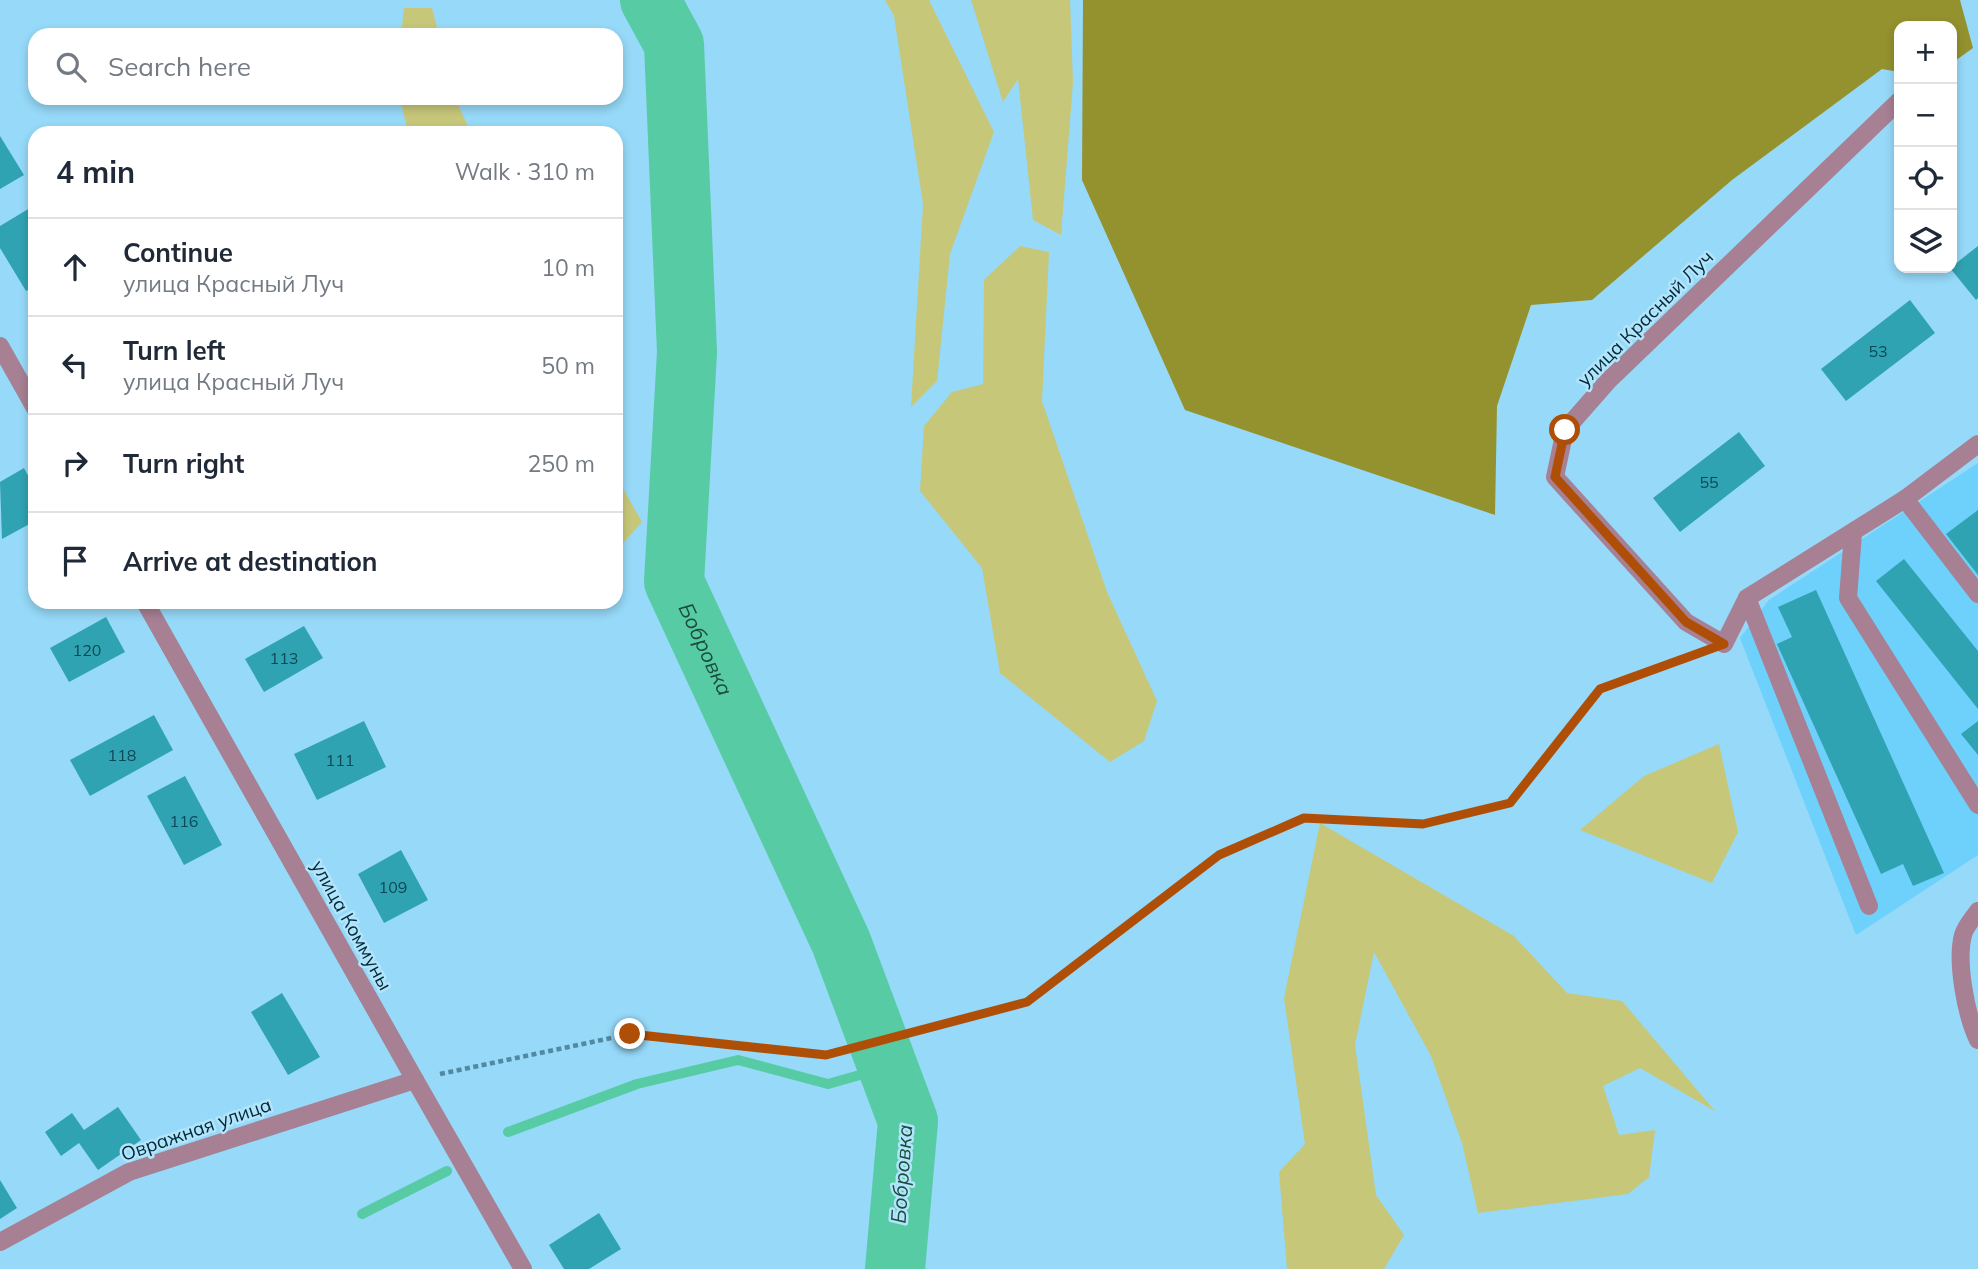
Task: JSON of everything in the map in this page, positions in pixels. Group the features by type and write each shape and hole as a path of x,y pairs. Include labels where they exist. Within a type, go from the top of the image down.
{"street":[{"name":"улица Красный Луч","path":"1724,644 1686,622 1555,477 1565,430 1618,372 1894,106"},
{"path":"0,346 28,396"},
{"path":"1724,644 1747,598 1905,499 1978,444"},
{"path":"1905,499 1978,594"},
{"path":"1853,533 1848,598 1978,805"},
{"path":"1747,598 1870,906"},
{"name":"улица Коммуны","path":"149,609 523,1269"},
{"path":"1978,911 1963,934 1962,980 1972,1026 1978,1040"},
{"name":"Овражная улица","path":"0,1242 129,1172 415,1080"}],"path":[{"path":"415,1080 630,1034 826,1055 1027,1002 1219,855 1304,818 1423,824 1510,803 1600,689 1724,644"}],"shaded area":[{"path":"885,0 929,0 994,132 950,254 937,381 911,407 923,204 894,16"},
{"path":"971,0 1070,0 1073,82 1061,235 1033,220 1018,79 1003,102"},
{"path":"1083,0 1960,0 1973,48 1957,59 1957,21 1894,21 1894,71 1882,69 1732,180 1592,300 1531,305 1497,406 1495,515 1185,410 1082,180"},
{"path":"404,8 432,8 437,28 402,28"},
{"path":"402,105 458,105 468,126 406,126"},
{"path":"1020,246 1049,252 1042,401 1107,592 1157,701 1144,741 1110,762 1000,673 982,568 920,491 924,426 952,392 983,384 984,280"},
{"path":"1978,463 1978,855 1856,935 1740,638 1769,600"},
{"path":"623,488 642,522 623,543"},
{"path":"1719,744 1738,832 1712,883 1580,830 1644,776"},
{"path":"1320,823 1514,936 1567,993 1622,1001 1715,1111 1640,1068 1603,1086 1619,1135 1655,1130 1649,1177 1628,1194 1478,1213 1462,1143 1431,1056 1374,952 1355,1045 1376,1195 1404,1235 1384,1269 1287,1269 1279,1172 1305,1144 1284,998"}],"building":[{"path":"0,136 24,175 0,189"},
{"path":"28,209 26,291 0,248 0,226"},
{"path":"1978,246 1976,300 1954,273 1957,273 1957,262"},
{"path":"1910,300 1935,333 1846,401 1821,369"},
{"path":"1739,432 1765,466 1680,532 1653,498"},
{"path":"24,468 28,476 28,525 2,539 0,482"},
{"path":"1978,510 1978,575 1946,534"},
{"path":"1904,559 1978,651 1978,709 1876,581"},
{"path":"1816,590 1944,873 1913,886 1903,864 1881,874 1777,644 1792,637 1778,607"},
{"path":"106,617 125,652 69,682 50,648"},
{"path":"304,626 323,658 264,692 245,659"},
{"path":"154,715 173,750 90,796 70,760"},
{"path":"364,721 386,767 317,800 294,754"},
{"path":"1978,721 1978,755 1961,734"},
{"path":"185,776 222,845 184,865 147,796"},
{"path":"401,850 428,900 384,923 358,874"},
{"path":"282,993 320,1057 288,1075 251,1012"},
{"path":"118,1107 141,1140 98,1170 79,1143 61,1156 45,1132 72,1113 84,1130"},
{"path":"0,1180 17,1208 0,1219"},
{"path":"599,1213 621,1249 589,1269 564,1269 549,1245"}],"waterway":[{"name":"Бобровка","path":"650,0 674,44 687,352 674,582 841,942 908,1121 895,1269"},
{"path":"508,1132 637,1084 738,1060 828,1084 888,1067"},
{"path":"362,1214 447,1171"}],"route":[{"path":"630,1034 826,1055 926,1030 1027,1002 1219,855 1304,818 1423,824 1510,803 1600,689 1724,644 1686,622 1555,477 1565,430"}]}
